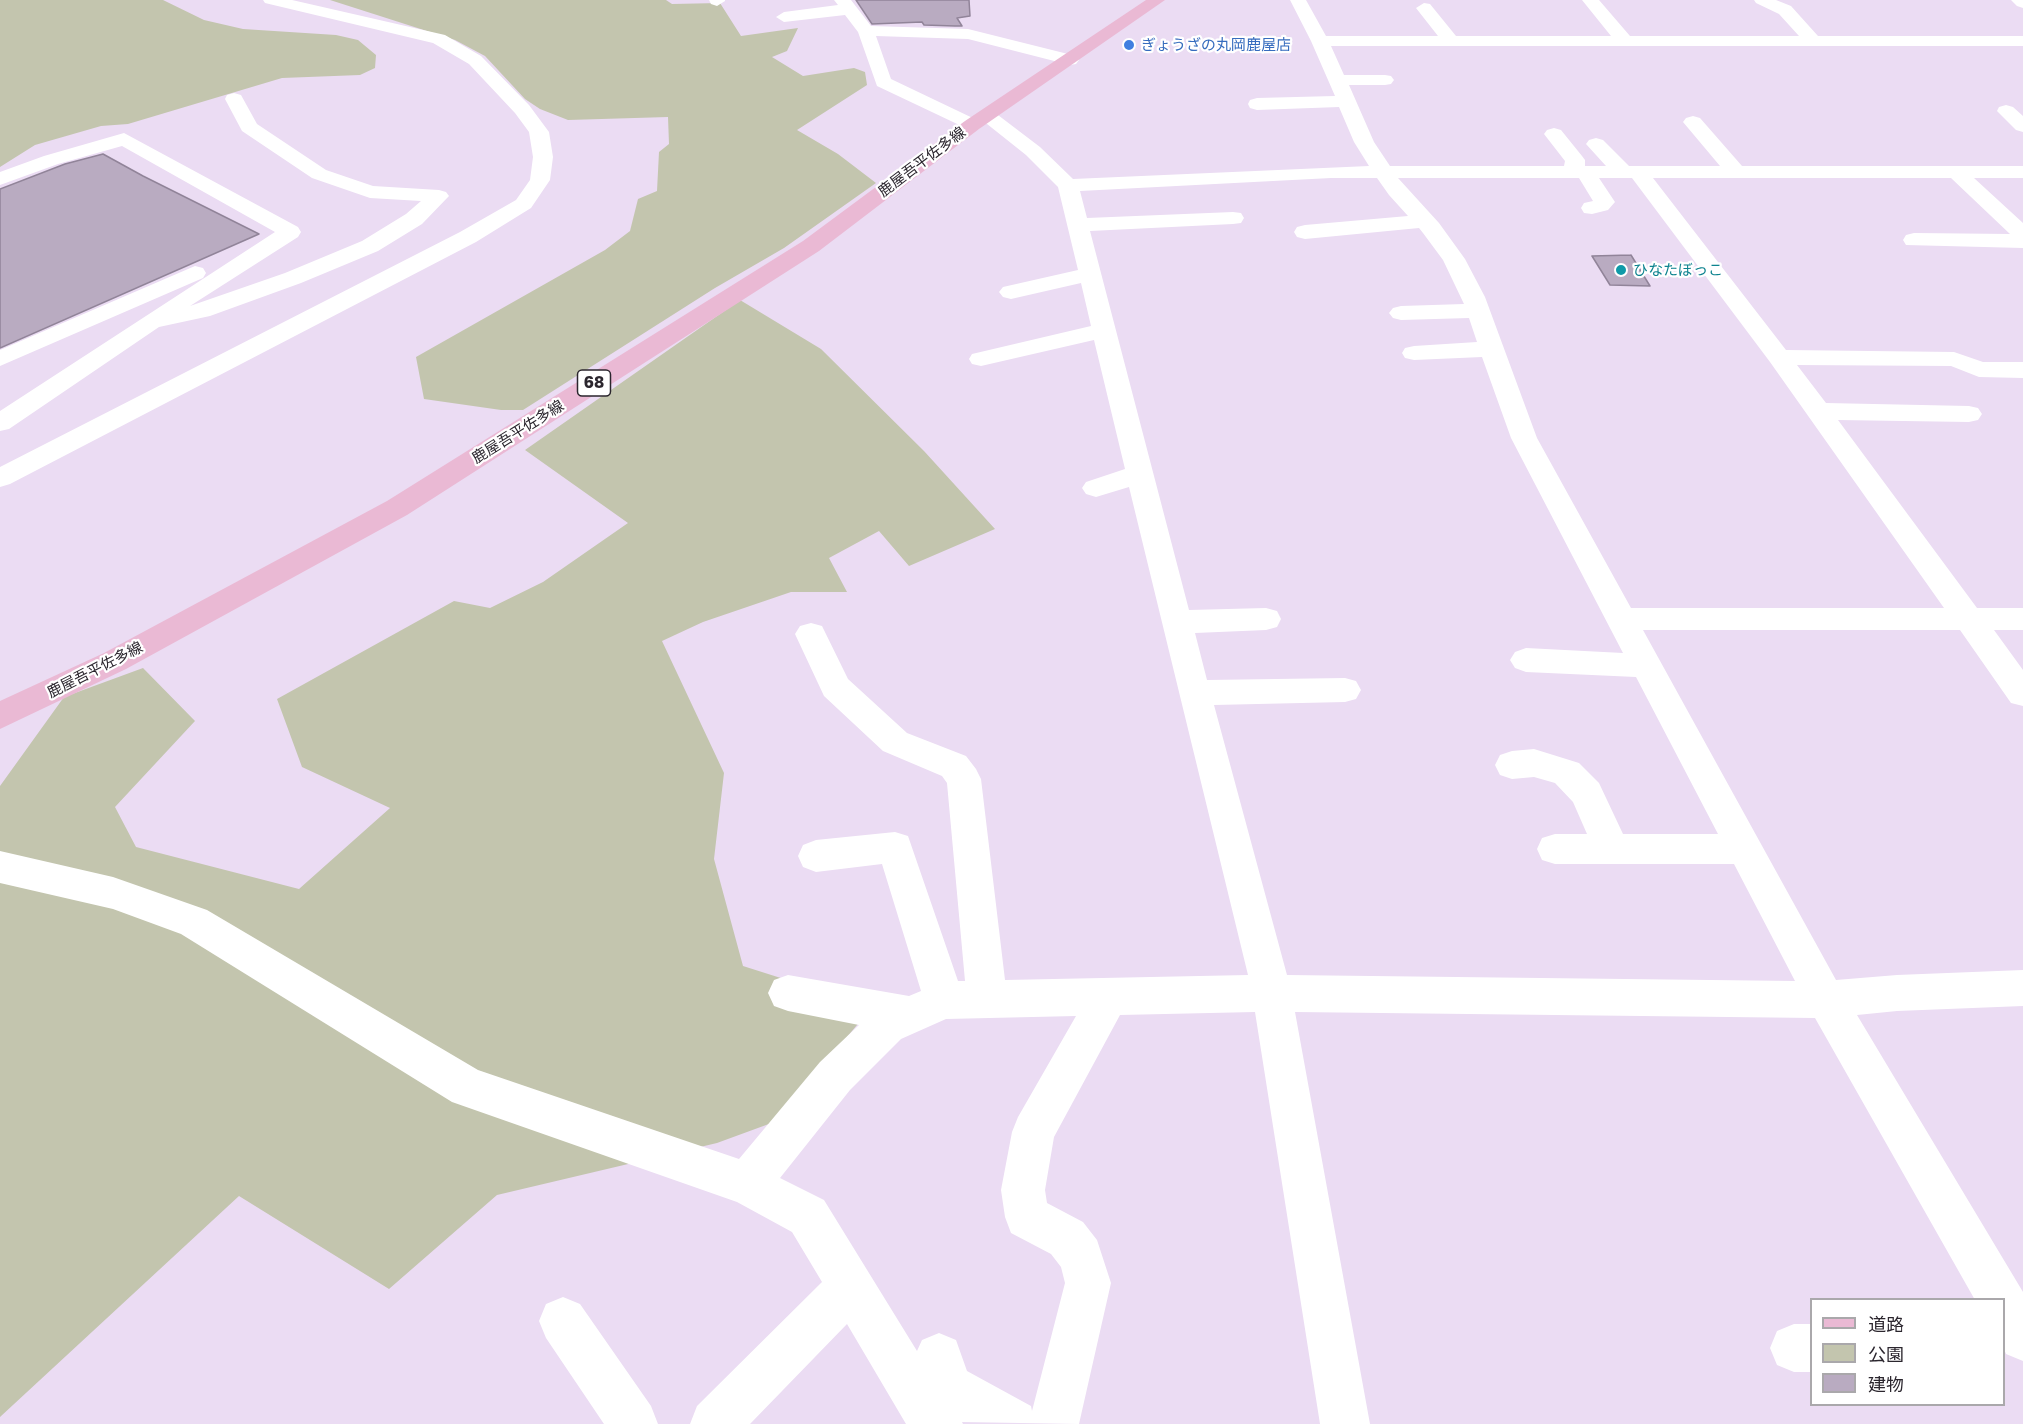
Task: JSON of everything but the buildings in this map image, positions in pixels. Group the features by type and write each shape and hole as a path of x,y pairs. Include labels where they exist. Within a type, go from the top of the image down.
{"main road":[{"name":"鹿屋吾平佐多線","path":"0,716 115,661 398,508 811,246 980,121 1157,0"}],"street":[{"path":"0,478 468,237 524,204 540,180 543,157 539,132 522,109 475,60 439,39 271,0"},
{"path":"1298,0 1320,41 1364,142 1395,192 1424,221 1454,258 1478,311 1524,438 1826,1000 2000,1298"},
{"path":"1590,0 1625,41"},
{"path":"1762,0 1785,10 1813,41"},
{"path":"2019,0 2023,3"},
{"path":"784,16 845,5 866,32 883,82 980,121 1033,151 1068,185 1194,693 1272,993 1345,1424"},
{"path":"1424,8 1451,41"},
{"path":"1530,23 1543,41"},
{"path":"1768,27 1805,58"},
{"path":"866,32 968,34 1070,60"},
{"path":"1320,41 2023,41"},
{"path":"1336,80 1385,80"},
{"path":"151,322 202,311 293,278 370,246 414,219 439,196 370,192 319,174 249,127 234,99"},
{"path":"1257,104 1346,101"},
{"path":"2006,111 2023,126"},
{"path":"1693,122 1736,172"},
{"path":"1554,134 1575,160 1579,172 1604,202 1601,206 1592,208"},
{"path":"0,179 51,160 124,139 290,232"},
{"path":"1596,144 1631,172 1779,357 2023,694"},
{"path":"1068,185 1520,163 1579,172 2023,172"},
{"path":"1956,172 2023,234"},
{"path":"1078,225 1233,218"},
{"path":"1305,232 1424,221"},
{"path":"0,423 290,232"},
{"path":"0,359 290,232"},
{"path":"1914,240 2023,241"},
{"path":"1011,292 1090,274"},
{"path":"1401,313 1478,311"},
{"path":"981,359 1104,330"},
{"path":"1414,354 1492,350"},
{"path":"1779,357 1954,359 1979,369 2023,370"},
{"path":"1818,411 1877,414 1969,414"},
{"path":"1096,488 1139,474"},
{"path":"1623,619 2023,619"},
{"path":"1177,622 1266,620"},
{"path":"812,634 835,687 895,742 954,766 964,779 987,999"},
{"path":"1526,660 1648,666"},
{"path":"1194,693 1346,690"},
{"path":"1512,765 1534,763 1567,773 1587,793 1612,849"},
{"path":"816,856 895,847 927,1007"},
{"path":"1555,849 1746,849"},
{"path":"0,867 113,893 194,922 467,1087 747,1184 808,1216 932,1420 938,1424"},
{"path":"788,993 927,1007 987,999 1272,993 1826,1000 1944,991 2023,988"},
{"path":"1054,1424 1088,1283 1081,1256 1067,1238 1027,1217 1023,1190 1034,1132 1109,996"},
{"path":"747,1184 836,1077 887,1025 927,1007"},
{"path":"715,1424 851,1286"},
{"path":"2005,1306 2023,1337"},
{"path":"563,1321 633,1424"},
{"path":"2005,1346 2023,1346"},
{"path":"939,1357 943,1374 950,1388 1013,1424"}],"green space":[{"path":"0,0 163,0 204,20 243,29 336,35 358,40 376,55 375,68 360,75 282,78 128,124 101,126 35,145 0,167"},
{"path":"330,0 666,0 672,4 720,3 741,36 798,28 787,51 772,57 803,76 854,68 865,72 867,85 797,130 838,154 876,183 784,248 715,288 523,410 501,410 424,399 416,357 605,250 630,231 638,199 657,191 659,152 669,144 668,117 568,120 540,109 525,99 485,56 455,40"},
{"path":"740,300 821,349 924,451 995,529 909,566 879,531 829,558 847,592 791,592 703,622 662,641 724,773 714,859 743,966 872,1007 777,1121 717,1143 497,1195 389,1289 239,1196 0,1417 0,786 64,697 143,668 195,721 115,807 136,847 299,889 390,808 302,767 277,699 454,601 490,608 543,582 628,523 525,450"}],"place":[{"name":"ぎょうざの丸岡鹿屋店","path":"1129,45"},
{"name":"ひなたぼっこ","path":"1621,270"}]}
